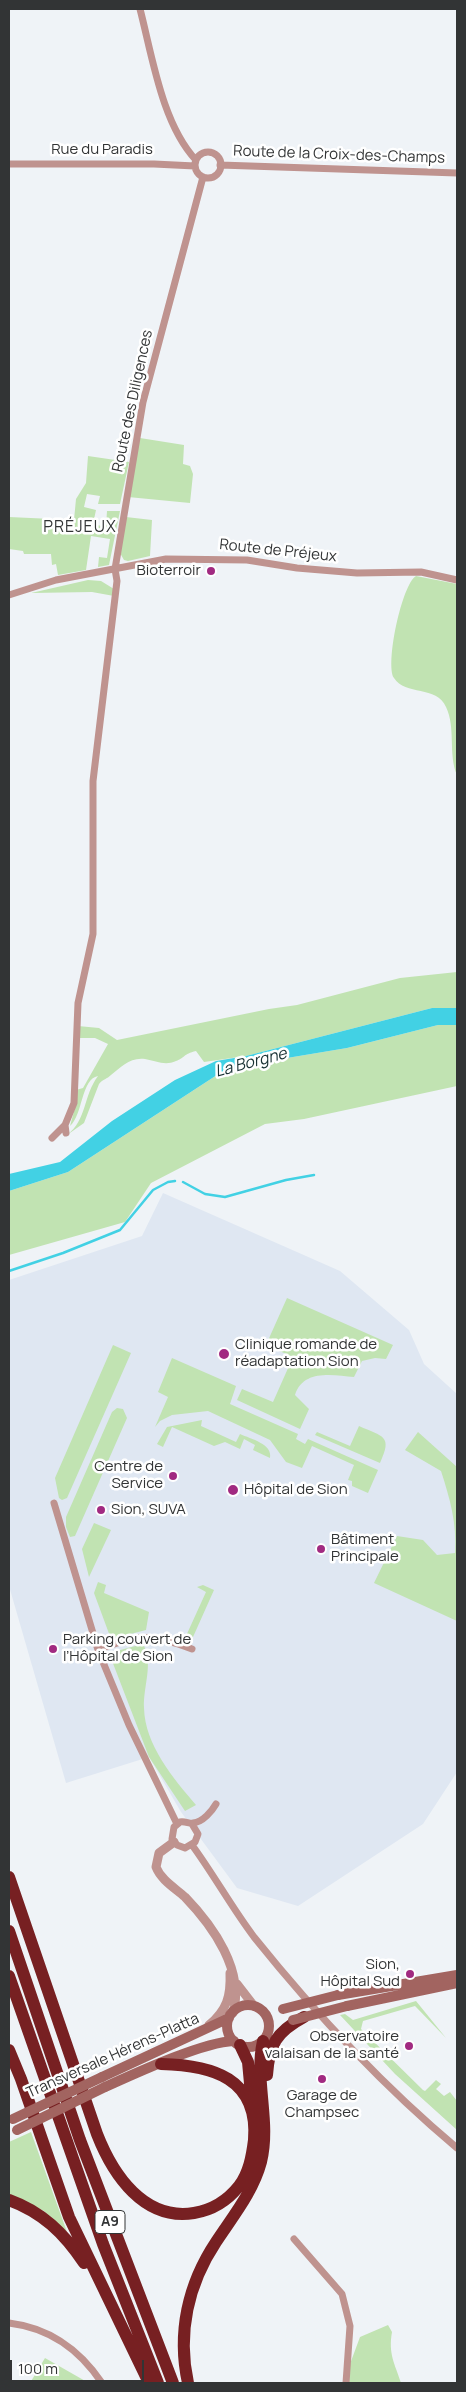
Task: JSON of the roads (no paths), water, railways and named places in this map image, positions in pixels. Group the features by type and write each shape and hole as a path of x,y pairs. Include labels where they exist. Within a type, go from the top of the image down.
{"highway":[{"path":"9,1877 100,2141 114,2171 134,2194 156,2208 183,2214 202,2211 225,2199 242,2181 250,2161 258,2107 271,2050 280,2033 297,2020"},
{"name":"A9","path":"9,1931 80,2140 173,2383"},
{"name":"A9","path":"9,1976 103,2244 158,2383"},
{"path":"258,2107 260,2064 266,2037"},
{"path":"188,2383 183,2341 189,2298 205,2260 238,2210 257,2175 265,2139 248,2062 237,2043"},
{"path":"9,2050 69,2217 149,2383"},
{"path":"161,2064 198,2066 217,2072 233,2082 258,2107"},
{"path":"9,2200 38,2213 60,2232 78,2253 111,2305"}],"main road":[{"path":"457,1975 338,1995 283,2009 258,2009 245,2006 231,2015 228,2030 237,2043 254,2046 297,2020 347,2006 457,1984"},
{"path":"258,2009 269,2022 266,2037"},
{"name":"Transversale Hérens-Platta","path":"13,2133 104,2082 231,2015"},
{"name":"Transversale Hérens-Platta","path":"11,2120 104,2082 161,2064 220,2042 237,2043"}],"street":[{"path":"140,9 162,98 188,151 196,163 198,173 203,177 215,175 220,165 218,157 210,152 202,154 196,163"},
{"name":"Rue du Paradis","path":"9,164 196,163"},
{"name":"Route de la Croix-des-Champs","path":"220,165 457,173"},
{"name":"Route des Diligences","path":"52,1138 66,1129 74,1103 78,1003 93,934 93,781 117,581 115,570 143,402 203,177"},
{"name":"Route de Préjeux","path":"9,595 56,580 166,559 213,558 247,560 328,571 420,572 457,580"},
{"path":"54,1502 98,1650 129,1725 177,1824"},
{"path":"98,1650 128,1640 149,1637 163,1638 192,1650"},
{"path":"192,1824 211,1813 216,1804"},
{"path":"184,1821 192,1824 198,1834 192,1845 185,1848 174,1842 172,1830 177,1824 184,1821"},
{"path":"174,1842 157,1856 157,1870 200,1913 215,1935 237,1984 258,2009"},
{"path":"192,1845 254,1936 333,2028 386,2084 457,2148"},
{"path":"200,2033 216,2020 229,2001 230,1965"},
{"path":"231,2015 237,1984"},
{"path":"294,2239 342,2294 350,2326 346,2383"},
{"path":"9,2323 35,2328 63,2342 86,2361 102,2383"}],"water":[{"name":"La Borgne","path":"432,1008 457,1008 457,1025 438,1025 347,1048 287,1058 220,1073 68,1172 9,1191 9,1174 60,1162 112,1121 175,1080 216,1061 246,1056"}],"waterway":[{"path":"183,1182 205,1194 225,1197 286,1180 314,1175"},
{"path":"9,1271 63,1253 120,1230 153,1190 168,1182 175,1181"}],"place":[{"name":"Bioterroir","path":"211,571"},
{"name":"Clinique romande de réadaptation Sion","path":"224,1354"},
{"name":"Centre de Service","path":"173,1476"},
{"name":"Hôpital de Sion","path":"233,1490"},
{"name":"Sion, SUVA","path":"101,1510"},
{"name":"Bâtiment Principale","path":"321,1549"},
{"name":"Parking couvert de l’Hôpital de Sion","path":"53,1649"},
{"name":"Sion, Hôpital Sud","path":"410,1974"},
{"name":"Observatoire valaisan de la santé","path":"409,2046"},
{"name":"Garage de Champsec","path":"322,2079"}],"district":[{"name":"PRÉJEUX","path":"80,528"}]}
